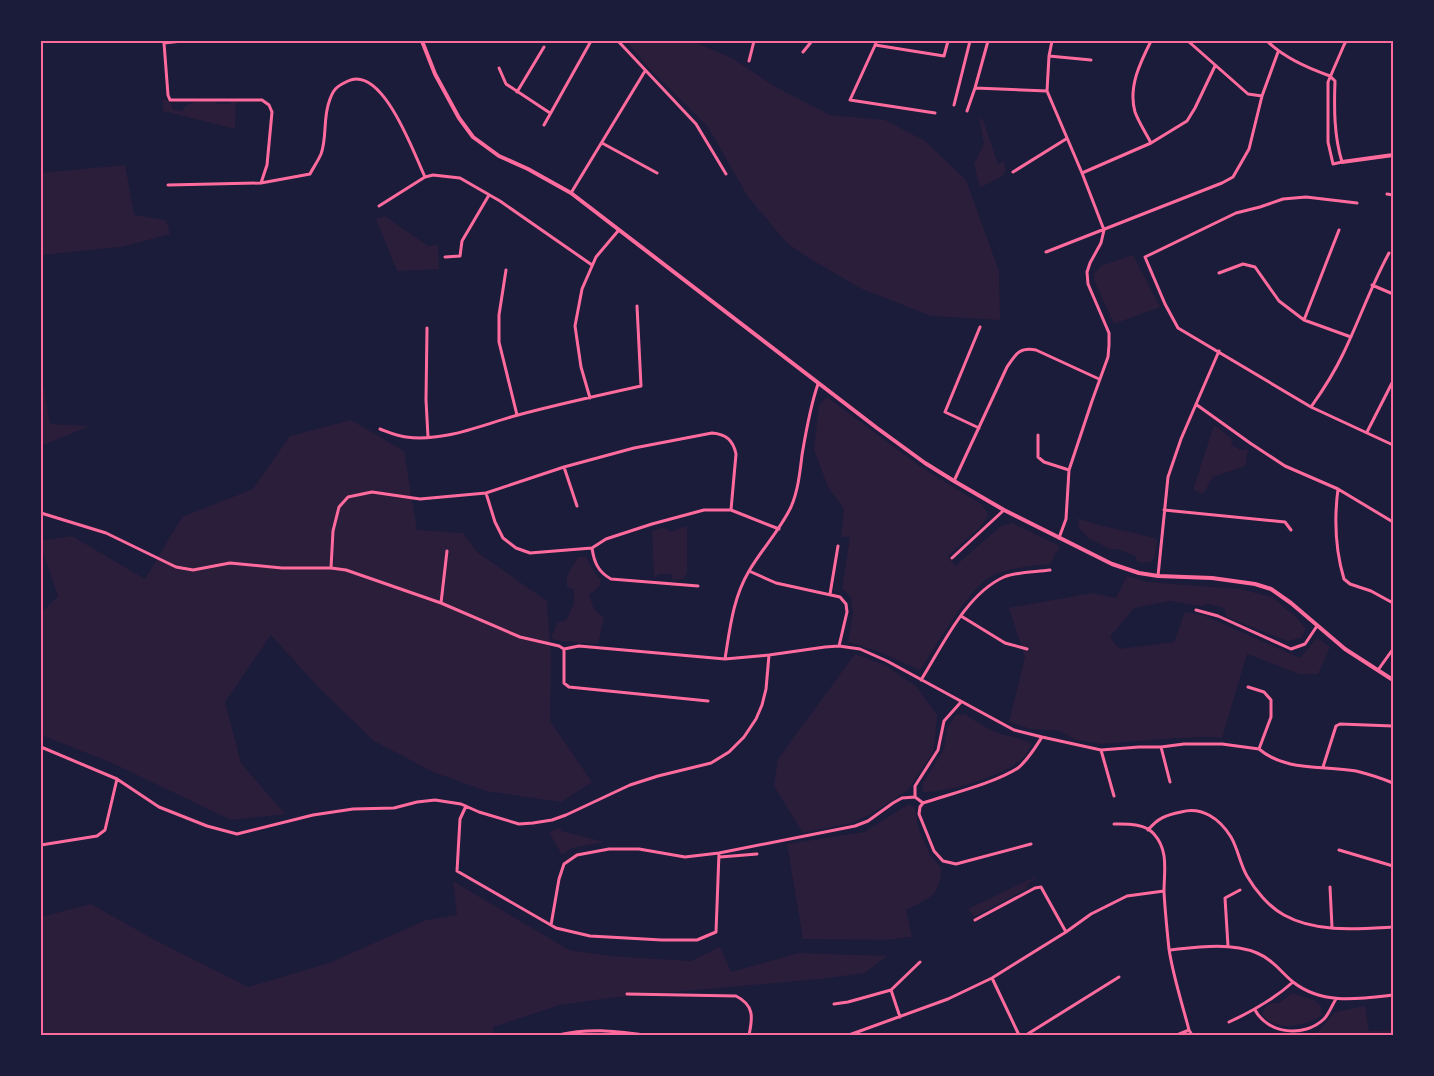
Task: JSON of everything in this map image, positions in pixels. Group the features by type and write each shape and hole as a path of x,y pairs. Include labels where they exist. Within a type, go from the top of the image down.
{"street":[{"path":"182,41 164,43 168,95 172,100 247,99 262,100 269,105 272,112 267,165 261,183"},
{"path":"422,41 435,74 459,118 473,137 499,156 528,169 570,193 818,384 925,463 1004,510 1112,564 1139,573 1158,576 1212,578 1255,584 1271,589 1291,603 1345,649 1393,680"},
{"path":"544,125 591,41"},
{"path":"618,41 696,124 726,174"},
{"path":"749,61 754,41"},
{"path":"803,52 812,41"},
{"path":"935,113 850,100 876,43 944,56 948,41"},
{"path":"954,105 970,41"},
{"path":"967,111 976,88 988,41"},
{"path":"1052,41 1047,91 1104,230 1101,243 1087,272 1088,284 1109,333 1108,357 1069,470 1066,519 1059,538"},
{"path":"1150,41 1138,67 1133,93 1136,112 1151,143"},
{"path":"1188,41 1248,94 1262,96"},
{"path":"1267,41 1278,52 1330,76 1335,81 1337,147 1342,162"},
{"path":"1346,41 1328,82 1328,142 1334,164 1393,155"},
{"path":"517,92 544,47"},
{"path":"1046,252 1233,177 1250,149 1262,96 1278,52"},
{"path":"1049,56 1091,60"},
{"path":"1082,173 1151,143 1187,121 1215,66"},
{"path":"499,68 506,84 550,113"},
{"path":"570,193 645,71"},
{"path":"168,185 261,183 310,174 321,154 325,114 329,101 337,86 354,78 372,83 382,95 397,117 425,177"},
{"path":"976,88 1047,91"},
{"path":"1012,172 1066,139"},
{"path":"602,143 657,173"},
{"path":"379,206 433,174 460,178 489,195 592,265"},
{"path":"1387,194 1393,194"},
{"path":"445,257 460,256 462,240 489,195"},
{"path":"1357,203 1306,197 1283,199 1236,213 1145,257 1165,304 1178,328 1311,406 1393,445"},
{"path":"590,398 581,367 575,326 582,289 592,265 596,257 618,230"},
{"path":"1304,320 1339,230"},
{"path":"1311,406 1329,381 1372,285 1389,253"},
{"path":"1219,274 1243,264 1255,267 1279,301 1304,320 1350,337"},
{"path":"506,270 499,315 499,342 517,415"},
{"path":"1372,285 1393,294"},
{"path":"380,429 404,437 449,435 517,415 641,386 637,306"},
{"path":"979,428 945,412 980,327"},
{"path":"427,328 426,400 428,437"},
{"path":"954,481 1007,367 1017,353 1026,349 1036,350 1099,379"},
{"path":"1158,576 1168,477 1181,439 1219,351"},
{"path":"1367,432 1393,381"},
{"path":"725,659 732,614 739,591 749,571 778,529 791,506 798,483 810,407 818,384"},
{"path":"1197,405 1285,466 1338,489 1393,522"},
{"path":"331,568 333,531 339,507 348,496 372,492 420,499 486,493 564,467 634,448 712,433 729,438 734,445 736,454 732,510"},
{"path":"1038,435 1038,457 1044,462 1069,470"},
{"path":"564,467 577,506"},
{"path":"1338,489 1335,535 1344,580 1393,603"},
{"path":"486,493 495,522 503,538 516,548 530,553 592,548 606,539 704,510 732,510 778,529"},
{"path":"952,558 1004,510"},
{"path":"1164,510 1285,522 1291,530"},
{"path":"41,514 106,532 176,567 193,570 230,563 282,568 331,568 354,573 441,603 520,637 559,646 564,649 579,646 725,659 825,647 839,646 860,649 887,661 1014,730 1101,750 1184,744 1222,744 1259,749 1279,761 1303,767 1357,771 1393,783"},
{"path":"830,594 838,546"},
{"path":"592,548 594,561 602,574 612,580 698,586"},
{"path":"441,603 447,551"},
{"path":"922,680 961,616 983,590 1006,576 1050,570"},
{"path":"749,571 776,583 840,597 846,604 847,612 839,646"},
{"path":"1196,610 1218,616 1291,649 1305,644 1317,626"},
{"path":"961,616 1005,643 1027,649"},
{"path":"564,649 563,678 564,683 569,687 708,701"},
{"path":"1378,670 1393,649"},
{"path":"41,747 117,779 159,807 207,826 237,834 312,815 394,808 435,800 466,806 519,824 552,820 566,816 630,785 711,763 729,752 744,738 762,705 766,689 769,655"},
{"path":"1248,687 1264,692 1271,700 1272,717 1259,749"},
{"path":"915,797 915,786 938,750 944,721 961,702"},
{"path":"1322,767 1334,728 1340,724 1393,726"},
{"path":"1031,844 956,864 943,861 934,851 919,814 923,803 1006,774 1018,767 1031,755 1042,737"},
{"path":"1161,747 1170,782"},
{"path":"1101,750 1114,796"},
{"path":"41,845 97,836 105,830 117,779"},
{"path":"720,855 855,826 868,821 902,798 915,797 923,803"},
{"path":"466,806 460,819 457,871 556,928 590,936 696,940 716,932 720,855"},
{"path":"1148,830 1156,820 1175,813 1190,809 1205,813 1219,821 1232,838 1246,876 1262,897 1283,914 1305,923 1346,930 1393,927"},
{"path":"1114,824 1131,824 1148,830 1153,833 1162,846 1166,863 1164,891 1170,950 1189,1030 1192,1035"},
{"path":"551,925 558,879 564,864 577,855 610,849 639,849 685,857 757,854"},
{"path":"1339,850 1393,866"},
{"path":"975,920 1035,888 1041,887 1066,932"},
{"path":"1330,887 1332,927"},
{"path":"1228,946 1225,898 1240,890"},
{"path":"849,1035 948,999 992,978 1066,932 1091,914 1127,896 1164,891"},
{"path":"1170,950 1228,946 1257,953 1278,967 1293,982 1307,992 1323,997 1336,999 1393,995"},
{"path":"834,1004 891,990 920,962"},
{"path":"1026,1035 1119,977"},
{"path":"992,978 1019,1035"},
{"path":"1229,1022 1255,1010 1278,996 1293,982"},
{"path":"891,990 900,1017"},
{"path":"627,994 736,996 745,1000 752,1011 752,1025 749,1035"},
{"path":"1255,1010 1260,1019 1267,1025 1281,1031 1294,1031 1308,1028 1324,1019 1336,999"},
{"path":"558,1035 605,1030 645,1035"},
{"path":"1177,1035 1189,1030"}],"shaded area":[{"path":"626,41 692,41 732,58 774,86 830,115 885,120 925,141 966,180 999,271 1000,320 931,316 862,289 787,243 748,197 708,127 647,66"},
{"path":"163,99 170,101 173,110 182,111 188,105 197,102 215,101 218,104 230,104 232,101 236,101 235,129 163,111"},
{"path":"979,118 983,120 998,164 1004,161 1006,171 1002,176 980,188 974,164 984,144"},
{"path":"125,165 134,215 166,220 170,234 121,247 41,255 41,173"},
{"path":"385,216 428,246 438,245 439,269 397,271 376,219"},
{"path":"1133,255 1160,307 1114,324 1094,280 1094,274 1101,266"},
{"path":"41,384 43,384 50,424 90,426 41,446"},
{"path":"827,397 921,467 981,504 989,515 979,528 948,556 955,566 1001,526 1012,523 1060,546 1050,564 1004,571 990,577 981,584 962,606 920,670 877,651 848,642 853,613 851,597 842,589 850,537 841,537 844,509 828,487 814,450 819,405"},
{"path":"351,420 404,451 417,530 463,533 477,552 547,601 551,658 550,721 592,782 561,802 486,791 433,772 374,741 319,688 271,635 225,702 241,763 285,814 231,820 112,763 41,735 41,613 58,596 41,541 72,536 145,579 182,517 253,489 290,436"},
{"path":"1214,425 1232,439 1231,444 1240,450 1248,449 1245,466 1213,477 1203,494 1193,490"},
{"path":"1078,518 1157,539 1155,556 1151,562 1143,563 1137,561 1135,556 1118,549 1112,550 1088,538 1079,528"},
{"path":"687,526 687,573 683,579 673,580 671,574 658,574 654,578 652,531 664,528 670,532"},
{"path":"578,557 586,557 601,580 599,587 589,595 594,609 604,618 598,644 551,639 557,623 566,620 574,604 574,590 567,587 567,576"},
{"path":"1127,576 1148,582 1240,589 1272,597 1296,617 1306,629 1301,638 1287,641 1227,617 1224,608 1208,604 1201,606 1169,601 1134,608 1110,637 1119,649 1174,642 1185,612 1203,615 1300,658 1317,638 1330,647 1318,674 1299,674 1247,654 1222,738 1176,738 1102,744 1076,740 1060,731 1031,729 1009,722 1025,657 1009,608 1092,593 1116,598"},
{"path":"855,654 885,665 917,687 937,715 932,754 907,791 871,814 852,823 803,833 774,786 778,759"},
{"path":"965,714 996,732 1032,744 1021,760 1001,772 959,787 922,792 923,783 944,749 947,728 956,715"},
{"path":"909,804 915,808 918,827 930,855 941,868 939,885 936,891 927,899 906,910 912,937 886,940 803,939 787,844 864,832"},
{"path":"560,828 561,831 605,842 572,848 562,855 549,832"},
{"path":"1035,877 1027,886 1028,888 974,917 968,909"},
{"path":"453,881 569,950 610,956 691,961 720,947 731,972 799,953 887,956 865,973 820,979 609,998 560,1005 493,1027 493,1035 41,1035 41,917 91,904 155,940 248,987 329,963 426,920 457,915"},
{"path":"1292,993 1314,1000 1321,1006 1321,1016 1306,1023 1283,1026 1275,1024 1262,1015 1268,1005 1279,1003"},
{"path":"1365,1006 1369,1031 1393,1030 1393,1035 1315,1035 1335,1012"}]}
